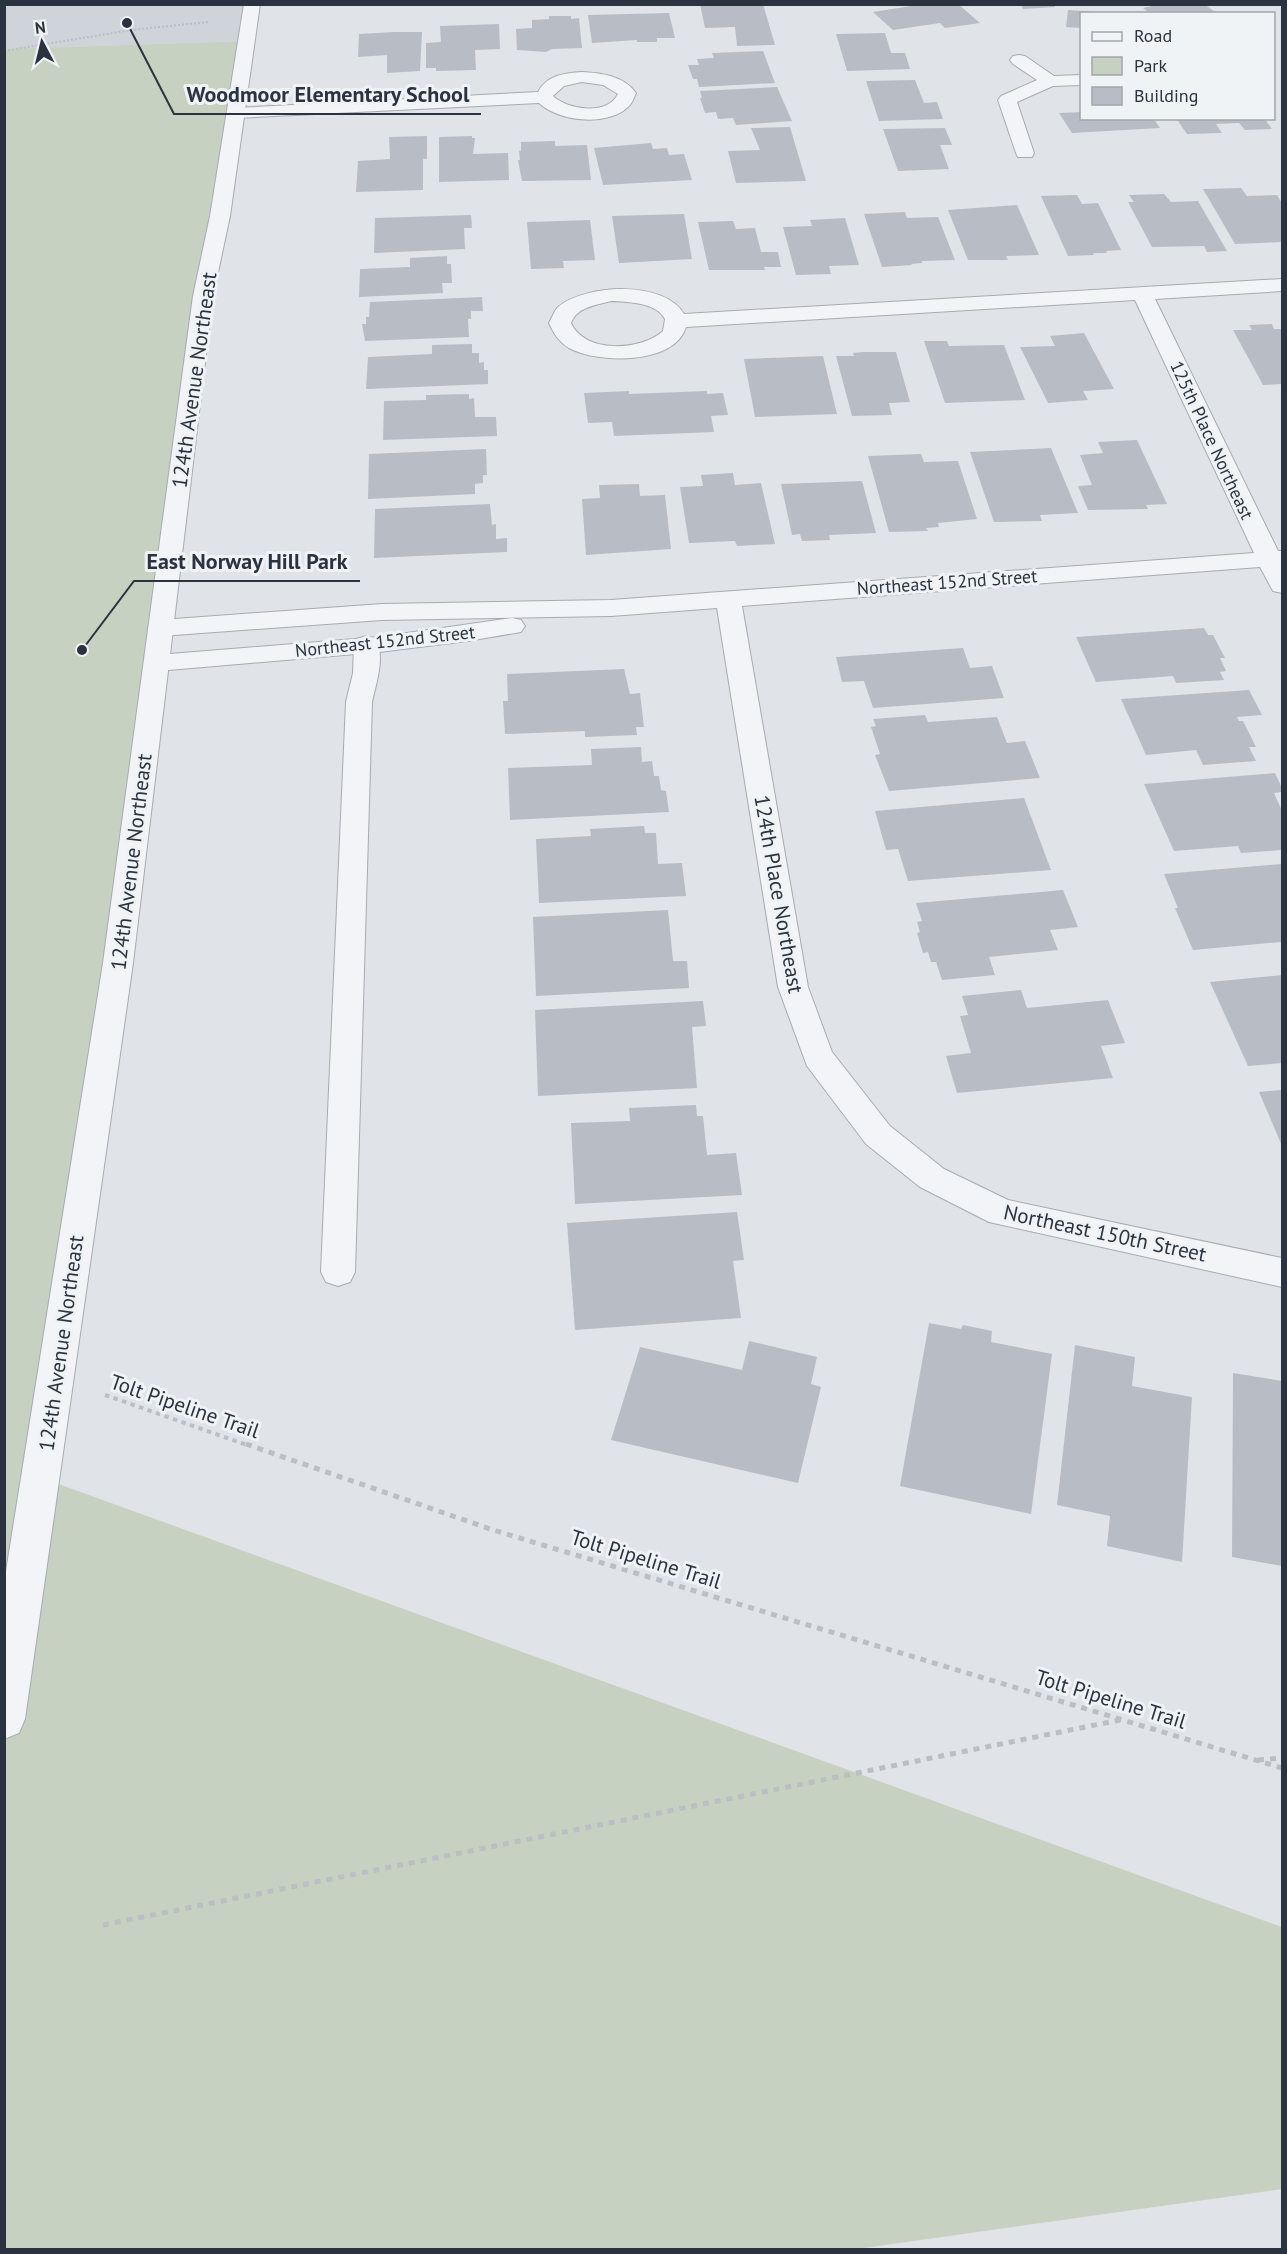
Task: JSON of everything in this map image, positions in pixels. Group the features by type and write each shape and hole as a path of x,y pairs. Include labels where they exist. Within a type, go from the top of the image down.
{"street":[{"name":"124th Avenue Northeast","path":"4,1719 118,963 203,296 220,216 252,4"},
{"path":"1019,60 1050,81"},
{"path":"1025,153 1007,100 1050,81 1080,80"},
{"path":"236,113 543,97"},
{"path":"676,321 1282,285"},
{"name":"125th Place Northeast","path":"1142,293 1276,559 1282,586"},
{"path":"620,295 647,298 662,304 672,312 676,321 674,331 666,340 653,347 616,353 580,346 568,339 560,330 560,320 565,311 592,297 620,295"},
{"name":"Northeast 152nd Street","path":"161,628 382,612 611,608 1276,559"},
{"name":"124th Place Northeast","path":"728,598 793,987 818,1057 878,1135 932,1178"},
{"name":"Northeast 152nd Street","path":"157,663 479,632 611,608"},
{"name":"Northeast 150th Street","path":"932,1178 1001,1212 1282,1272"}],"lane":[{"path":"338,1272 359,702 366,673 366,644"}],"path":[{"path":"4,51 131,30 206,24 215,18"},
{"name":"Tolt Pipeline Trail","path":"57,1379 493,1530 1282,1768"},
{"path":"103,1925 1121,1720"},
{"path":"1254,1760 1282,1758"}],"shaded area":[{"path":"4,5 252,5 246,41 5,49"}],"green space":[{"path":"246,41 42,1478 1282,1927 1282,2189 850,2250 5,2249 4,49"}],"building":[{"path":"700,4 763,4 775,45 737,46 735,27 705,28"},
{"path":"924,4 958,4 980,23 945,28 940,23 893,30 873,12"},
{"path":"1021,4 1054,4 1055,7 1023,9"},
{"path":"1161,4 1204,4 1215,12 1148,12 1143,8"},
{"path":"1068,10 1095,12 1080,12 1080,28 1066,27"},
{"path":"669,13 675,38 657,38 657,42 637,42 637,40 592,43 588,15"},
{"path":"549,16 579,18 582,48 552,49 546,52 517,50 516,29 532,28 532,20 549,19"},
{"path":"499,24 500,49 475,50 476,70 436,71 436,68 426,68 426,43 441,42 440,26"},
{"path":"422,32 420,71 387,73 387,55 358,57 359,34"},
{"path":"885,33 891,53 905,53 910,69 847,71 836,34"},
{"path":"763,51 775,83 699,87 688,65 699,65 697,59 714,58 712,53"},
{"path":"915,80 924,103 937,102 943,119 879,121 866,81"},
{"path":"777,87 792,121 736,125 733,118 718,119 716,112 705,113 700,98 702,98 700,91"},
{"path":"1080,112 1080,120 1154,120 1160,128 1072,133 1059,113"},
{"path":"1177,120 1265,120 1272,129 1245,130 1239,123 1216,124 1222,133 1187,134"},
{"path":"790,127 806,181 736,183 728,151 760,150 751,128"},
{"path":"945,128 952,145 940,145 949,169 898,171 883,129"},
{"path":"427,136 427,159 423,159 423,190 356,192 358,161 390,159 389,137"},
{"path":"472,136 475,138 473,154 508,153 509,180 439,182 439,137"},
{"path":"555,141 555,146 587,145 591,180 522,181 518,160 520,160 521,142"},
{"path":"651,143 653,149 667,148 669,155 684,154 692,180 603,185 594,148"},
{"path":"1241,188 1247,196 1277,195 1282,203 1282,242 1235,244 1203,189"},
{"path":"1164,194 1171,202 1198,201 1227,251 1207,252 1204,246 1152,247 1128,202 1134,202 1129,195"},
{"path":"1077,195 1082,204 1098,203 1121,250 1093,253 1094,255 1068,256 1041,196"},
{"path":"1017,205 1039,255 1006,256 1008,260 968,260 948,210"},
{"path":"905,212 907,218 938,217 955,260 922,261 922,263 912,265 882,267 864,214"},
{"path":"684,214 692,259 619,263 612,216"},
{"path":"471,215 472,228 464,228 465,249 374,253 375,218"},
{"path":"845,218 859,265 829,266 831,274 796,275 783,227 812,226 810,220"},
{"path":"590,220 595,260 563,261 564,268 531,269 527,222"},
{"path":"733,221 736,229 755,228 761,252 778,252 781,267 764,267 765,270 709,270 698,222"},
{"path":"447,256 447,264 451,264 452,283 442,283 443,293 359,297 360,269 410,267 410,258"},
{"path":"482,297 483,311 471,311 471,319 468,319 469,337 365,341 362,324 366,324 366,317 369,317 370,302"},
{"path":"1272,324 1274,329 1282,329 1282,384 1263,385 1233,330 1252,330 1249,325"},
{"path":"1084,333 1114,389 1083,391 1088,400 1048,403 1020,347 1055,346 1050,336"},
{"path":"924,341 947,341 949,346 1004,345 1025,400 945,403"},
{"path":"472,344 472,353 479,353 479,363 484,362 484,370 488,370 488,384 366,389 368,357 432,354 432,345"},
{"path":"896,352 910,402 889,403 892,415 852,416 836,356 854,356 853,353"},
{"path":"823,356 837,414 755,417 744,359"},
{"path":"629,391 629,394 707,391 707,394 723,393 728,415 711,416 714,432 614,436 612,422 588,423 584,393"},
{"path":"469,394 469,399 474,398 475,417 496,417 497,436 383,440 384,401 426,400 426,395"},
{"path":"1137,440 1167,504 1146,505 1148,509 1088,510 1078,486 1092,485 1080,455 1103,453 1098,442"},
{"path":"1051,448 1078,513 1040,515 1042,521 994,522 970,452"},
{"path":"486,449 487,475 483,475 483,483 475,484 475,494 368,499 369,454"},
{"path":"921,454 924,462 958,461 977,519 938,523 939,527 926,528 928,531 889,532 868,456"},
{"path":"733,473 735,485 761,483 775,544 737,546 735,541 689,543 680,487 703,486 701,475"},
{"path":"862,481 876,533 829,535 830,540 802,541 800,534 792,535 781,484"},
{"path":"639,484 640,496 665,495 671,549 586,555 582,499 600,498 599,485"},
{"path":"490,504 492,525 496,524 496,539 507,538 507,552 374,558 375,509"},
{"path":"1204,628 1208,635 1213,635 1225,658 1220,658 1226,671 1220,672 1224,680 1176,683 1173,676 1096,682 1076,637"},
{"path":"963,648 970,668 992,666 1004,698 873,708 864,681 842,682 836,657"},
{"path":"624,669 630,694 640,693 644,727 636,727 637,735 585,737 585,731 505,734 503,701 508,701 507,674"},
{"path":"1249,690 1262,715 1237,717 1239,721 1243,721 1256,747 1249,747 1256,761 1203,765 1196,750 1146,755 1121,699"},
{"path":"925,715 928,722 997,717 1007,743 1025,741 1040,778 889,791 875,755 880,754 871,727 876,726 873,719"},
{"path":"641,747 642,762 652,761 654,776 659,776 661,790 666,791 669,812 510,820 508,768 592,765 591,749"},
{"path":"1275,773 1282,788 1282,792 1274,793 1282,811 1282,850 1241,853 1238,846 1174,851 1144,784"},
{"path":"1024,798 1051,870 908,881 898,849 886,850 875,811"},
{"path":"644,826 645,833 656,833 658,864 682,863 686,896 539,903 536,839 591,836 590,829"},
{"path":"1282,864 1282,946 1281,942 1193,950 1175,908 1178,908 1164,874"},
{"path":"1063,890 1078,927 1050,930 1058,950 989,957 995,975 942,980 936,962 931,962 928,952 923,953 917,933 920,932 917,922 922,921 916,903"},
{"path":"668,910 673,961 687,961 689,988 536,996 533,917"},
{"path":"1282,975 1282,1063 1248,1066 1210,982"},
{"path":"1021,990 1027,1008 1108,1000 1125,1043 1101,1046 1113,1078 957,1093 946,1056 971,1053 960,1016 968,1015 962,996"},
{"path":"703,1001 706,1026 692,1027 697,1088 538,1096 535,1010"},
{"path":"1282,1090 1282,1146 1259,1092"},
{"path":"696,1105 697,1116 703,1116 707,1155 736,1153 742,1195 575,1204 571,1123 630,1121 629,1108"},
{"path":"737,1212 744,1260 733,1261 741,1318 575,1330 567,1223"},
{"path":"929,1323 961,1329 963,1325 992,1331 991,1342 1052,1354 1031,1514 900,1486"},
{"path":"749,1341 817,1357 811,1384 821,1387 798,1483 611,1440 640,1347 742,1370"},
{"path":"1075,1345 1135,1357 1132,1386 1192,1397 1182,1562 1107,1546 1110,1516 1057,1505"},
{"path":"1233,1373 1282,1381 1282,1566 1232,1557"}],"place":[{"name":"Woodmoor Elementary School","path":"127,23"},
{"name":"East Norway Hill Park","path":"82,650"}]}
